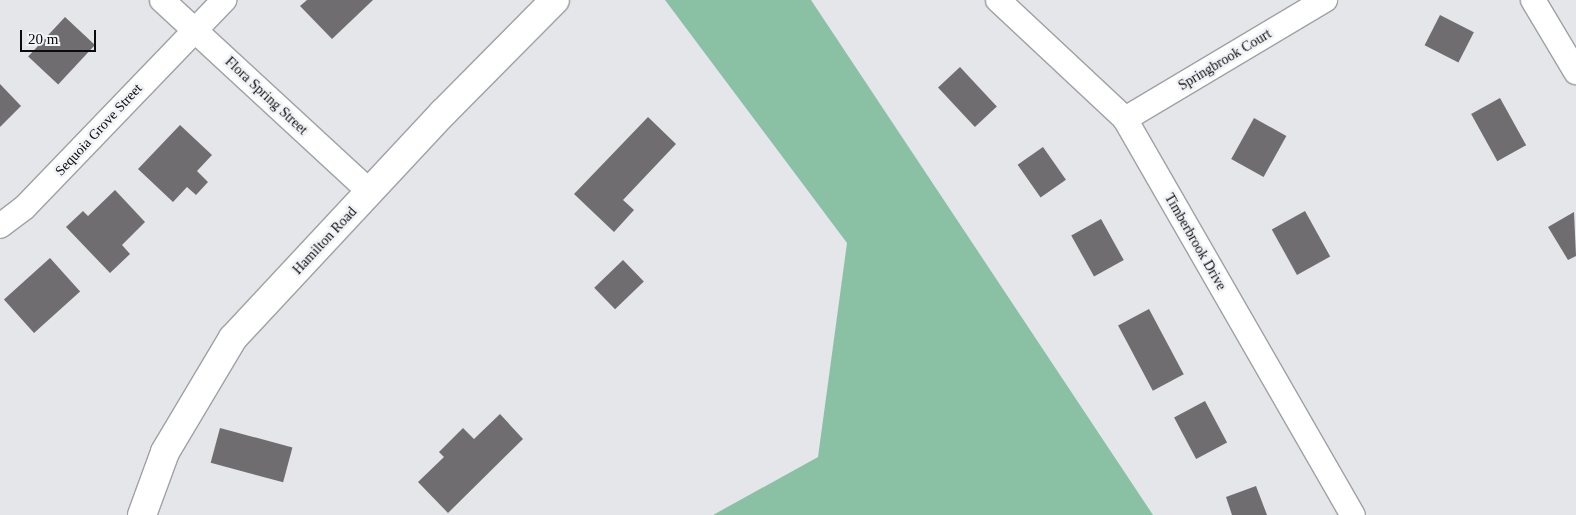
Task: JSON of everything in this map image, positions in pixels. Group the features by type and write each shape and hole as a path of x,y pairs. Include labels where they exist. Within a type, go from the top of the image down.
{"street":[{"name":"Flora Spring Street","path":"162,0 370,192"},
{"name":"Sequoia Grove Street","path":"0,226 24,208 194,29 224,0"},
{"name":"Hamilton Road","path":"142,515 165,452 233,338 370,192 555,0"},
{"name":"Timberbrook Drive","path":"998,0 1125,119 1353,515"},
{"name":"Springbrook Court","path":"1125,119 1325,0"},
{"path":"1533,0 1576,72"}],"green space":[{"path":"665,0 811,0 1153,515 713,515 818,457 847,243"}],"building":[{"path":"307,0 373,0 332,39 300,6"},
{"path":"1440,15 1474,32 1458,63 1425,45"},
{"path":"65,17 95,45 58,84 28,56"},
{"path":"960,67 997,106 975,127 938,87"},
{"path":"0,84 21,106 0,127"},
{"path":"1500,98 1526,145 1497,161 1471,114"},
{"path":"648,117 676,144 623,200 634,210 614,232 574,194"},
{"path":"1254,118 1286,136 1264,177 1231,159"},
{"path":"180,125 212,155 197,171 208,182 196,195 187,187 173,202 138,169"},
{"path":"1043,147 1066,180 1041,198 1018,165"},
{"path":"115,190 145,222 122,245 130,254 110,273 66,227 83,211 88,216"},
{"path":"1305,211 1330,256 1297,275 1272,229"},
{"path":"1574,212 1576,256 1568,260 1548,227"},
{"path":"1101,219 1124,260 1094,277 1071,235"},
{"path":"50,258 80,291 34,333 4,299"},
{"path":"623,260 644,282 615,309 594,288"},
{"path":"1149,309 1184,374 1153,391 1118,325"},
{"path":"1205,401 1227,442 1196,459 1174,417"},
{"path":"500,414 523,439 448,513 418,482 444,457 439,452 463,428 474,439"},
{"path":"220,428 292,447 283,482 211,463"},
{"path":"1256,486 1267,515 1232,515 1226,497"}]}
